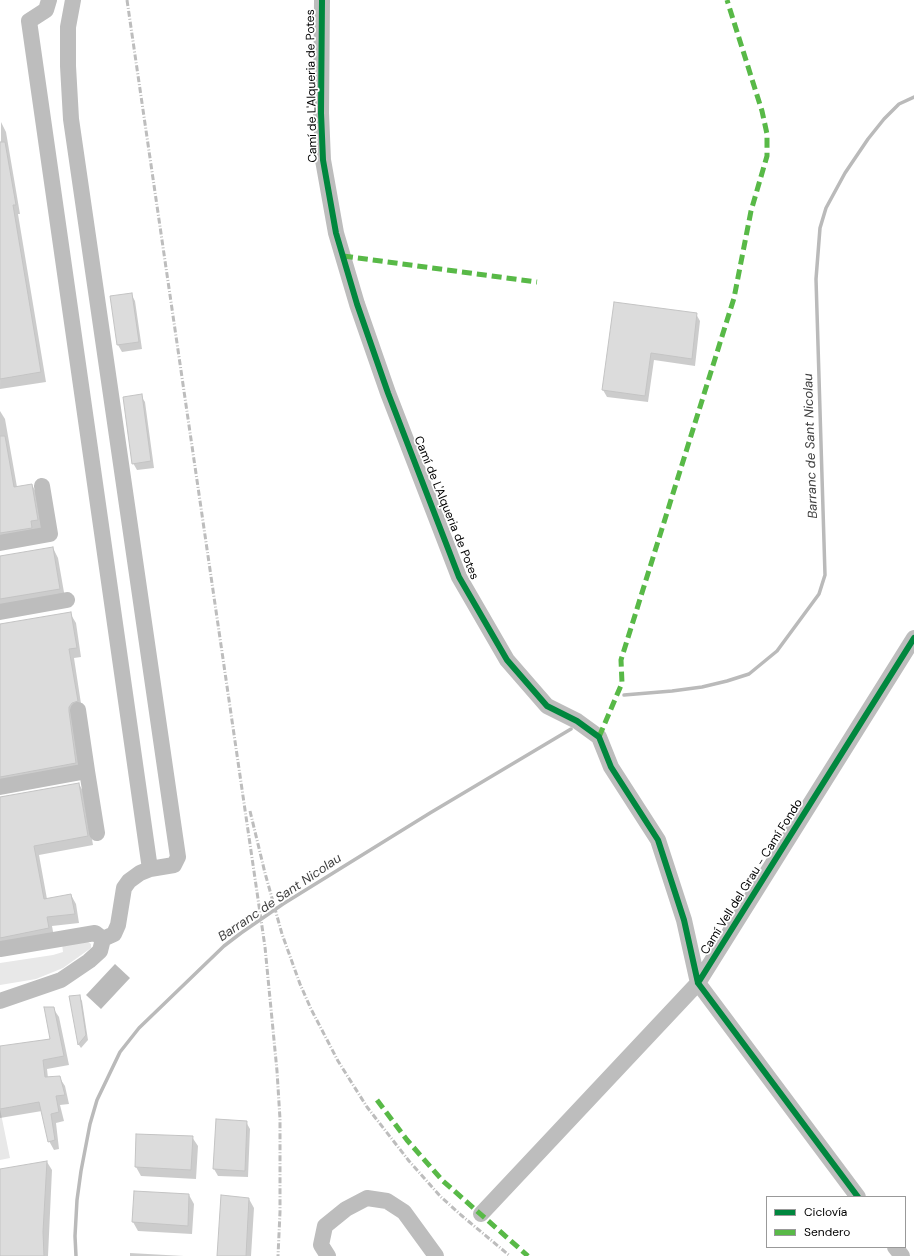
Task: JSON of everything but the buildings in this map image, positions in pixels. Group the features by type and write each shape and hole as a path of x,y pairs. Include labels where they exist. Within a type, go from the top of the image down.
{"street":[{"path":"49,0 46,10 29,21 150,869"},
{"path":"73,0 68,27 68,66 71,119 178,857 174,865 150,869 140,873 129,881 124,888 118,925 114,934 103,939"},
{"name":"Camí de L'Alqueria de Potes","path":"322,0 322,160 336,234 357,304 391,400 459,577 507,660 546,706 577,721 599,737 611,767 658,840 684,920 698,983"},
{"path":"0,543 50,534 42,486"},
{"path":"0,612 67,600"},
{"name":"Camí Vell del Grau - Camí Fondo","path":"481,1214 698,983 914,638"},
{"path":"78,710 97,833"},
{"path":"0,787 87,771"},
{"path":"0,949 95,933 103,939"},
{"path":"0,1001 61,980 74,972 100,951 103,939"},
{"path":"698,983 857,1196"},
{"path":"0,990 27,991"},
{"path":"324,1251 326,1226 346,1209 367,1198 387,1201 404,1212 436,1256"},
{"path":"896,1248 902,1256"}],"shaded area":[{"path":"88,942 91,944 91,948 63,968 36,979 0,985 0,963 53,955 63,952 62,944"},
{"path":"115,964 130,978 101,1009 86,995"},
{"path":"0,1109 10,1158 0,1160"}],"waterway":[{"name":"Barranc de Sant Nicolau","path":"624,695 702,687 749,674 777,651 819,594 825,575 816,279 820,228 826,208 845,173 868,139 884,119 899,104 914,97"},
{"name":"Barranc de Sant Nicolau","path":"76,1256 75,1236 77,1200 90,1124 97,1100 120,1052 139,1028 224,946 241,933 283,904 430,813 571,729"}],"railway":[{"path":"127,0 265,947 280,1119 280,1212 278,1256"},
{"path":"250,811 282,934 300,984 311,1009 338,1061 367,1107 409,1161 441,1197 510,1256"}],"marked path":[{"path":"599,737 622,683 621,660 734,298 751,211 767,156 767,134 762,111 727,0"},
{"path":"343,256 537,282"},
{"path":"377,1100 407,1140 443,1181 528,1256"}],"cycle path":[{"path":"322,0 321,113 323,160 336,233 357,304 388,393 459,577 507,660 547,706 577,721 599,737 611,767 658,840 684,920 698,983 857,1196"},
{"path":"698,983 914,638"}]}
